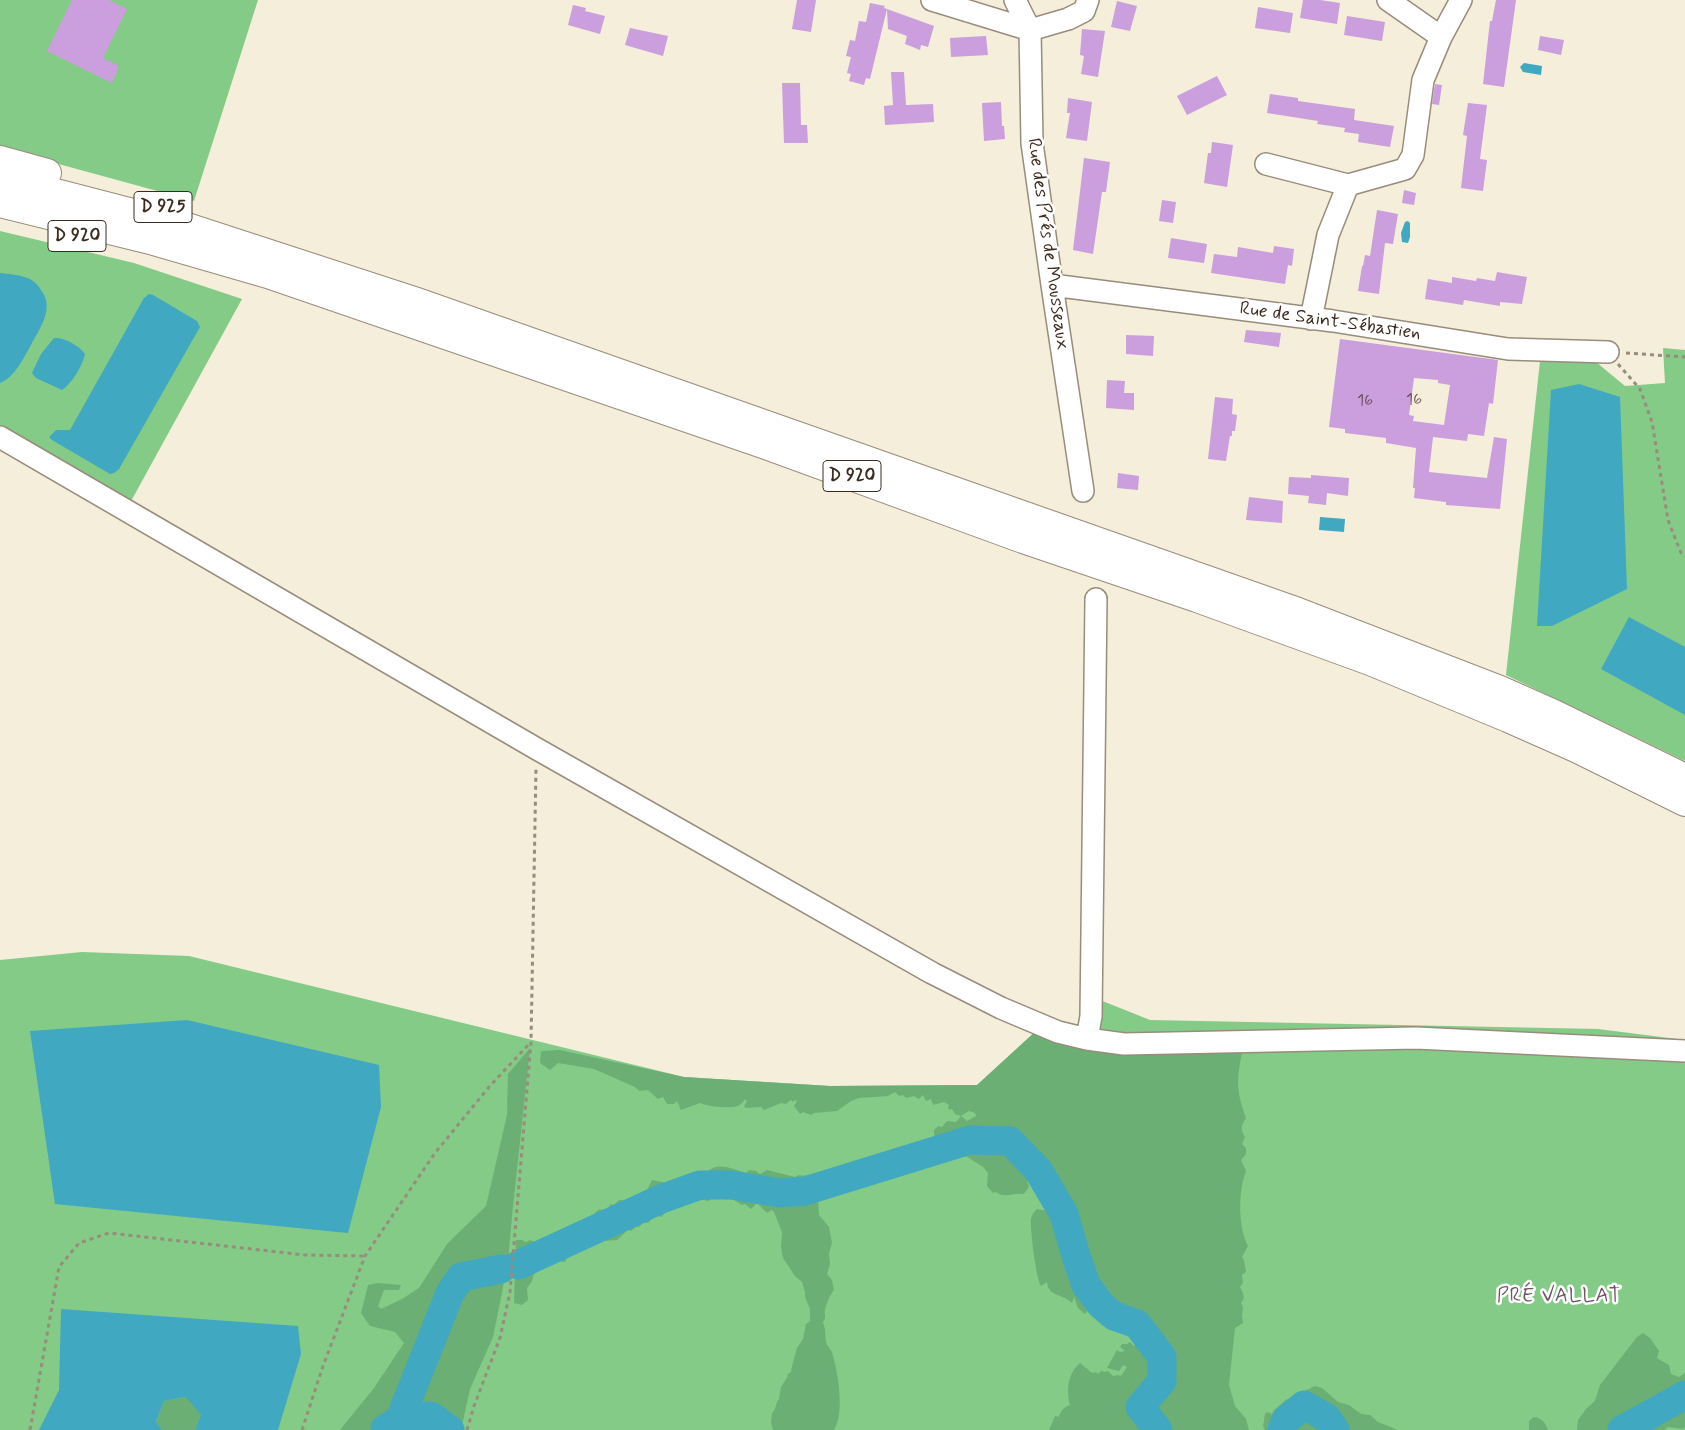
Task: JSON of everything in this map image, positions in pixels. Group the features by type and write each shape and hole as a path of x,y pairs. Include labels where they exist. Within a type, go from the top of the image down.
{"highway":[{"name":"D 925","path":"0,160 172,209 250,236 319,270"},
{"name":"D 920","path":"0,180 187,227 433,307 1298,612 1500,690 1554,714 1685,778"},
{"name":"D 920","path":"0,204 154,241 268,274 675,413 1023,539 1370,661 1578,749 1685,802"},
{"name":"D 920","path":"0,218 121,246 154,241"}],"street":[{"path":"932,0 1030,30 1068,19 1084,11 1088,0"},
{"name":"Rue des Prés de Mousseaux","path":"1015,0 1030,30 1032,142 1083,491"},
{"path":"1388,0 1441,36"},
{"path":"1266,164 1348,185 1405,169 1413,155 1423,80 1441,36 1461,0"},
{"path":"1311,319 1328,235 1348,185"},
{"name":"Rue de Saint-Sébastien","path":"1052,285 1311,319 1508,349 1608,352"},
{"path":"0,437 537,748 941,977 1001,1008 1058,1032 1088,1039 1124,1044 1416,1038 1685,1051"},
{"path":"1088,1039 1091,1016 1096,599"}],"path":[{"path":"1608,352 1685,357"},
{"path":"1608,352 1640,389 1652,422 1668,520 1681,553 1685,556"},
{"path":"467,1430 474,1406 500,1338 510,1292 531,1042 537,748"},
{"path":"302,1430 323,1366 365,1256 435,1153 489,1087 531,1042"},
{"path":"30,1430 59,1266 79,1243 109,1234 306,1255 365,1256"}],"green space":[{"path":"0,0 258,0 194,201 0,148"},
{"path":"0,231 134,263 242,299 130,503 0,427"},
{"path":"1663,348 1685,350 1685,761 1506,675 1540,361 1572,357 1596,362 1625,386 1665,383"},
{"path":"82,952 189,956 684,1077 830,1086 977,1085 1049,1020 1095,1031 1100,1000 1150,1020 1598,1029 1685,1040 1685,1430 0,1430 0,960"},
{"path":"1038,1029 1243,1047 1238,1083 1246,1118 1242,1128 1245,1137 1242,1144 1246,1148 1246,1154 1241,1160 1246,1171 1243,1179 1240,1209 1242,1229 1248,1246 1242,1257 1246,1272 1242,1275 1243,1283 1240,1287 1244,1297 1241,1303 1243,1307 1243,1323 1235,1328 1229,1385 1235,1406 1246,1419 1249,1430 1049,1430 1055,1416 1059,1417 1063,1409 1070,1405 1068,1394 1069,1382 1076,1367 1080,1363 1092,1373 1096,1372 1098,1374 1101,1371 1108,1371 1113,1376 1121,1376 1127,1367 1123,1365 1119,1371 1107,1368 1117,1350 1120,1352 1125,1351 1120,1347 1122,1344 1130,1342 1134,1346 1141,1335 1139,1333 1135,1338 1133,1334 1135,1328 1132,1325 1128,1326 1125,1318 1121,1321 1115,1318 1111,1320 1108,1313 1104,1312 1103,1309 1109,1304 1107,1302 1100,1307 1096,1303 1094,1309 1091,1307 1085,1314 1078,1308 1074,1297 1072,1303 1053,1293 1048,1287 1047,1282 1041,1286 1034,1254 1031,1219 1037,1209 1048,1211 1052,1209 1047,1200 1048,1197 1046,1196 1041,1200 1039,1198 1039,1192 1031,1178 1027,1181 1029,1187 1024,1194 1002,1195 996,1192 993,1193 987,1186 988,1173 983,1167 966,1156 946,1159 825,1195 818,1199 819,1215 829,1227 832,1243 827,1274 832,1280 834,1290 826,1305 823,1322 826,1342 832,1352 838,1381 840,1403 834,1430 773,1430 771,1422 772,1413 779,1399 781,1387 787,1375 792,1371 797,1348 803,1339 806,1324 810,1321 810,1309 802,1282 795,1276 783,1258 781,1247 782,1232 774,1212 772,1210 767,1213 757,1203 751,1209 745,1204 742,1205 731,1198 727,1200 724,1197 712,1198 708,1201 694,1198 690,1204 683,1206 679,1202 676,1203 661,1217 656,1214 648,1223 643,1223 631,1231 628,1230 617,1240 604,1241 602,1239 572,1246 565,1262 557,1261 553,1258 534,1274 527,1288 528,1300 522,1305 514,1303 516,1240 535,1242 542,1240 547,1244 554,1241 557,1242 565,1235 569,1236 572,1232 575,1234 585,1225 591,1227 596,1220 594,1214 598,1210 607,1209 611,1204 614,1205 619,1200 636,1201 646,1192 652,1180 673,1187 682,1179 721,1166 746,1173 749,1170 760,1174 767,1170 795,1177 799,1175 816,1175 820,1172 836,1170 937,1141 934,1130 938,1126 942,1127 947,1121 956,1122 961,1116 955,1114 952,1109 949,1110 949,1105 944,1102 933,1105 931,1099 926,1101 923,1095 919,1099 914,1096 906,1098 903,1095 899,1096 895,1092 888,1096 859,1098 837,1111 814,1113 811,1115 803,1112 800,1114 794,1106 797,1101 795,1100 764,1110 761,1107 746,1108 744,1106 747,1101 745,1099 740,1105 731,1107 700,1103 681,1110 677,1101 674,1104 667,1104 663,1097 658,1099 648,1090 639,1091 635,1087 594,1069 558,1063 550,1070 540,1063 541,1051 560,1050 684,1077 830,1086 977,1085","holes":["969,1111 975,1113 976,1116 967,1121 961,1116"]},
{"path":"530,1048 509,1251 502,1293 493,1337 470,1389 461,1430 429,1430 428,1428 432,1425 425,1422 417,1424 408,1414 404,1417 401,1430 340,1430 374,1388 404,1343 395,1332 370,1326 361,1313 368,1285 378,1283 401,1285 399,1290 384,1290 378,1306 381,1309 419,1288 447,1244 486,1206 507,1115 508,1074"},
{"path":"1643,1333 1650,1338 1659,1351 1657,1358 1669,1365 1671,1374 1679,1377 1685,1373 1685,1427 1683,1429 1668,1427 1665,1430 1577,1430 1578,1420 1595,1401 1600,1385 1637,1337"},
{"path":"1314,1386 1322,1388 1338,1402 1349,1405 1361,1414 1370,1415 1378,1422 1398,1430 1265,1430 1263,1426 1267,1412 1272,1414 1287,1399 1290,1401"},
{"path":"187,1397 201,1415 195,1430 162,1430 156,1423 164,1401"},
{"path":"1534,1417 1543,1421 1548,1430 1529,1430 1529,1421"}],"water":[{"path":"1524,63 1542,66 1541,75 1523,72 1520,67"},
{"path":"1408,221 1410,223 1410,237 1408,243 1402,242 1401,233 1405,222"},
{"path":"0,273 32,280 41,290 47,304 42,325 22,362 10,376 0,383"},
{"path":"149,294 197,321 200,327 119,469 110,474 49,437 56,430 70,430 144,298"},
{"path":"54,338 71,343 85,354 76,374 62,390 36,378 32,373 41,354"},
{"path":"1579,384 1620,397 1627,589 1552,626 1537,626 1551,390"},
{"path":"1320,517 1345,519 1344,532 1319,530"},
{"path":"1629,617 1685,647 1685,715 1601,669"},
{"path":"187,1020 379,1065 381,1107 348,1233 55,1204 30,1031"},
{"path":"61,1309 298,1326 301,1354 278,1430 195,1430 201,1415 186,1397 164,1401 156,1422 162,1430 39,1430 59,1390"}],"building":[{"path":"72,0 109,0 127,9 103,58 119,66 112,83 47,51"},
{"path":"797,0 816,0 811,32 792,29"},
{"path":"1303,0 1340,3 1337,24 1300,18"},
{"path":"1496,0 1516,0 1504,87 1483,84 1490,21 1492,21"},
{"path":"1117,1 1137,6 1130,31 1111,27"},
{"path":"870,3 885,6 884,8 887,9 870,79 866,78 864,85 849,81 851,74 847,73 851,57 846,56 850,40 855,41 859,21 866,22"},
{"path":"573,5 586,8 585,11 605,16 600,34 568,25"},
{"path":"1258,7 1293,13 1290,33 1255,28"},
{"path":"887,9 934,26 928,47 921,45 920,50 905,44 907,36 888,29"},
{"path":"1347,16 1385,22 1382,41 1344,35"},
{"path":"630,28 668,36 663,56 625,45"},
{"path":"1082,29 1105,31 1098,77 1081,74 1084,56 1080,55"},
{"path":"986,36 988,55 951,57 950,38"},
{"path":"1540,36 1564,40 1561,55 1538,50"},
{"path":"891,72 904,72 906,105 933,104 934,122 885,125 884,106 893,105"},
{"path":"1217,76 1227,95 1187,115 1177,96"},
{"path":"782,83 800,83 801,125 807,125 808,143 784,143"},
{"path":"1435,84 1442,85 1439,105 1432,104"},
{"path":"1270,94 1298,98 1298,101 1355,109 1354,120 1394,126 1390,147 1358,142 1359,134 1344,132 1345,128 1317,124 1318,121 1267,113"},
{"path":"1068,98 1092,102 1087,141 1066,138 1070,113 1067,113"},
{"path":"1001,102 1002,126 1004,126 1005,139 984,141 982,103"},
{"path":"1468,103 1487,105 1480,159 1487,160 1483,191 1461,188 1467,136 1463,135"},
{"path":"1212,142 1233,145 1227,187 1204,183 1208,153 1211,153"},
{"path":"1084,158 1110,162 1106,192 1102,192 1093,254 1073,250"},
{"path":"1404,190 1416,193 1414,205 1402,203"},
{"path":"1162,200 1176,202 1173,223 1159,221"},
{"path":"1377,210 1398,214 1393,244 1385,243 1379,294 1358,291 1365,255 1370,256"},
{"path":"1171,238 1207,244 1204,263 1168,258"},
{"path":"1274,246 1294,249 1292,266 1288,265 1285,284 1211,273 1214,254 1237,257 1238,247 1273,253"},
{"path":"1497,272 1527,277 1522,304 1500,302 1500,306 1464,300 1463,305 1425,299 1428,279 1452,283 1452,277 1476,281 1477,278 1495,281"},
{"path":"1246,330 1281,333 1279,347 1244,342"},
{"path":"1126,335 1154,336 1153,356 1126,354"},
{"path":"1340,339 1498,360 1493,404 1489,403 1484,436 1468,434 1467,441 1433,437 1429,472 1487,478 1494,437 1507,439 1500,509 1446,505 1446,502 1414,498 1416,448 1386,443 1386,438 1345,433 1345,429 1329,427","holes":["1414,378 1438,380 1438,383 1450,385 1444,425 1413,421 1414,416 1409,415"]},
{"path":"1107,380 1125,381 1124,393 1134,393 1134,410 1106,408"},
{"path":"1215,397 1233,399 1232,414 1237,415 1235,431 1232,431 1232,436 1230,436 1226,461 1208,459"},
{"path":"1118,473 1139,476 1138,490 1117,488"},
{"path":"1311,475 1349,478 1348,496 1327,493 1326,505 1308,503 1309,496 1288,494 1289,477 1311,478"},
{"path":"1249,497 1283,501 1282,523 1246,520"}],"waterway":[{"path":"518,1265 661,1199 700,1185 731,1185 780,1193 805,1191 970,1140 1010,1141 1038,1170 1064,1214 1086,1285 1101,1305 1114,1316 1137,1324 1162,1357 1162,1381 1140,1407 1158,1430"},
{"path":"400,1419 450,1293 461,1277 501,1269"},
{"path":"1622,1430 1685,1395"},
{"path":"1282,1430 1286,1420 1304,1405 1327,1418 1335,1430"},
{"path":"385,1429 400,1419 431,1416 450,1430"}],"district":[{"name":"PRÉ VALLAT","path":"1559,1297"}]}
